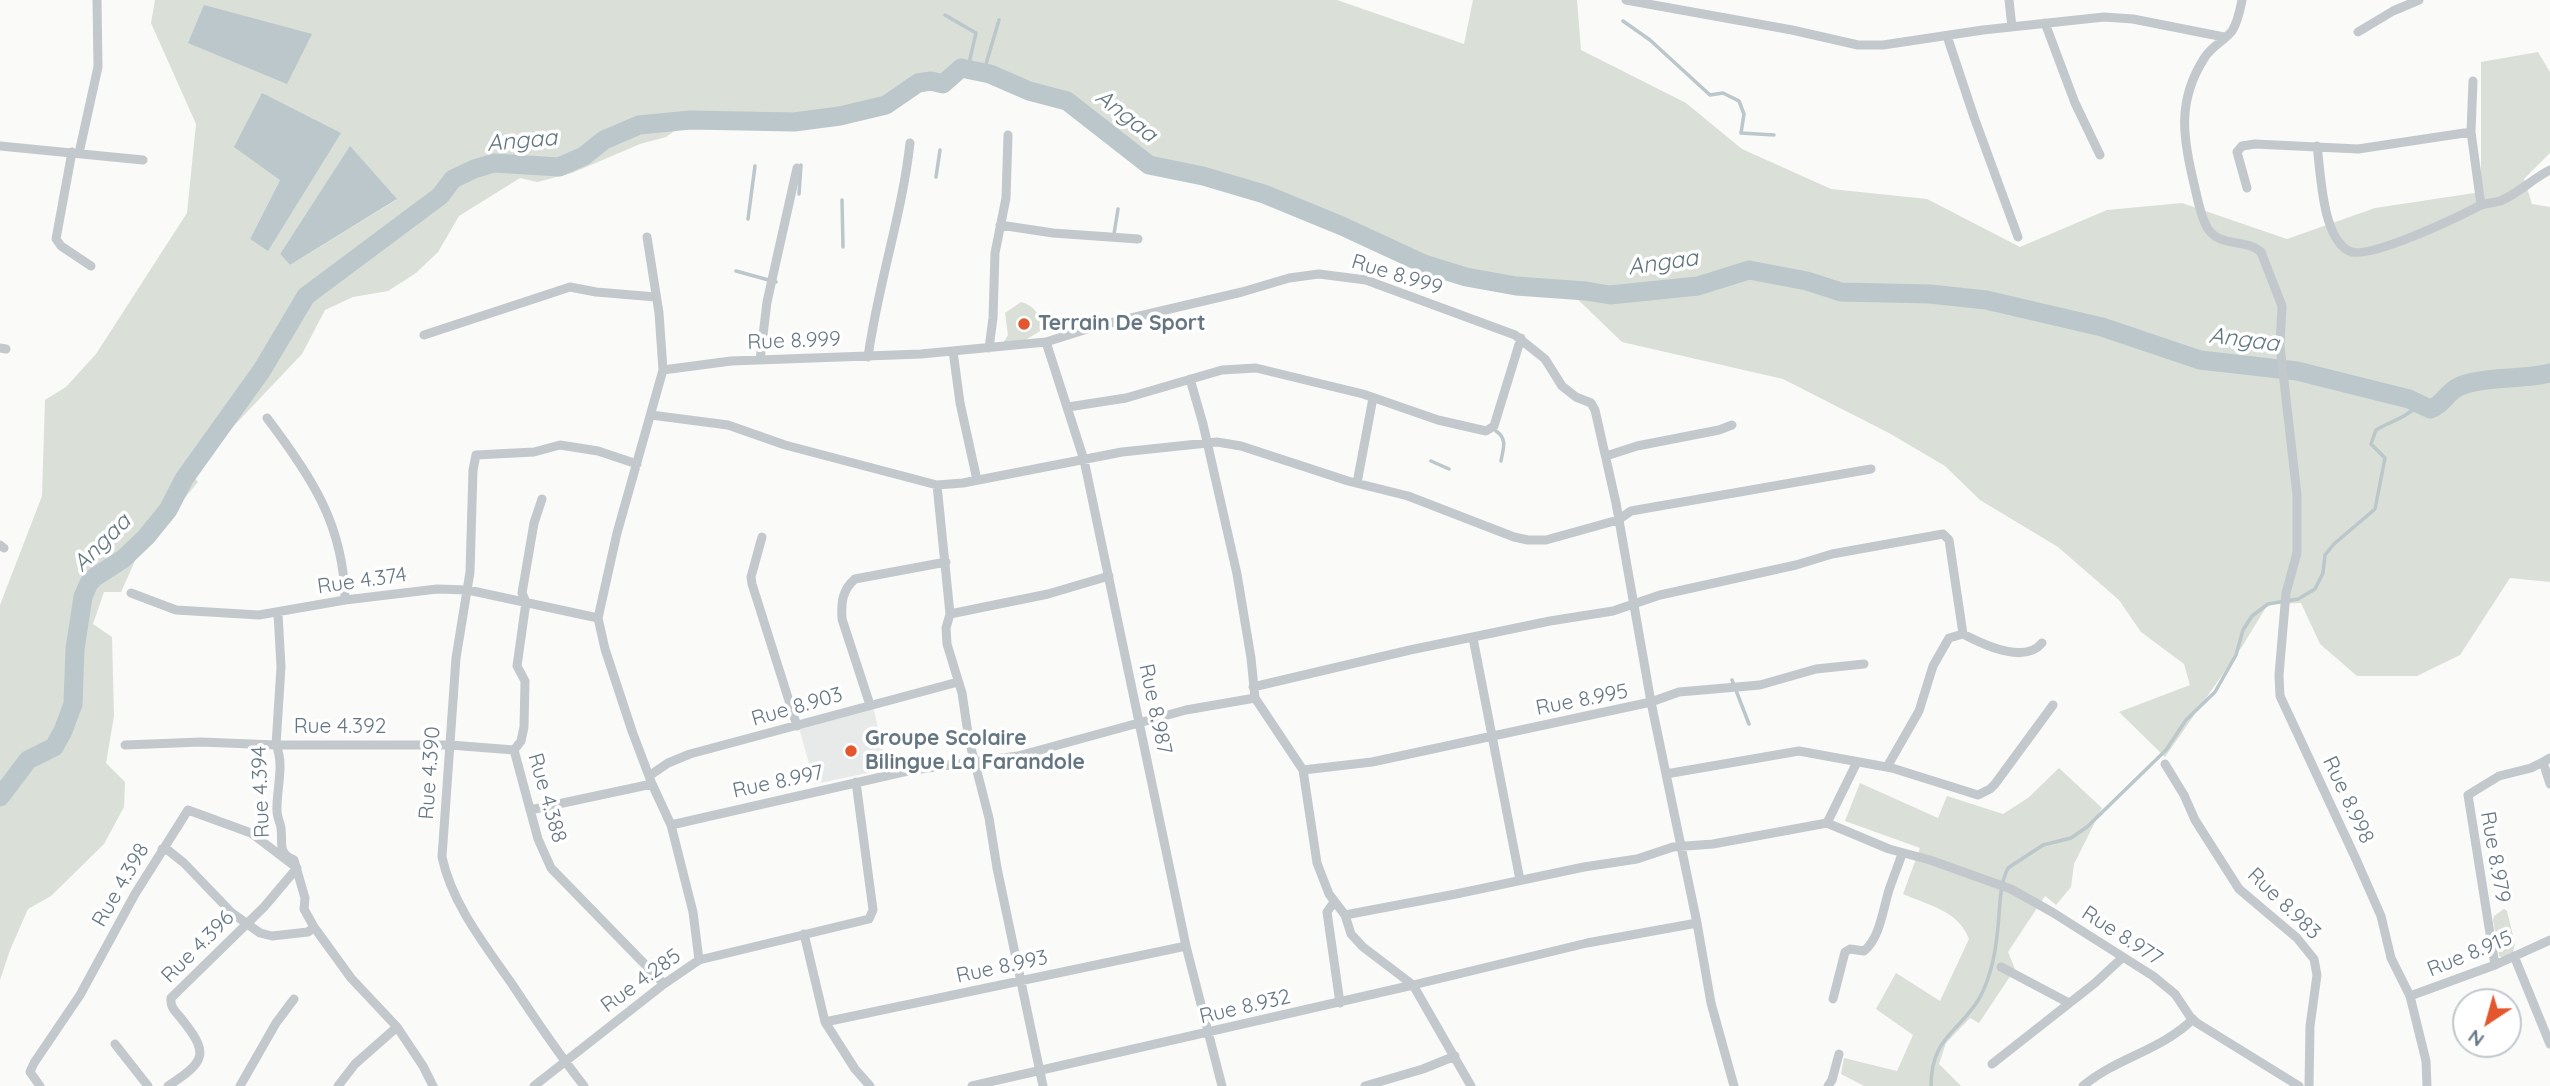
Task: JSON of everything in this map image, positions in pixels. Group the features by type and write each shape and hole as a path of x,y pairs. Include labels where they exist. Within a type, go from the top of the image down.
{"street":[{"path":"91,266 61,246 56,239 97,67 97,0"},
{"path":"1626,0 1858,45 1883,46 2012,27 2104,18 2133,19 2224,37 2236,23 2242,0"},
{"path":"1687,0 1687,11"},
{"path":"2009,0 2012,27"},
{"path":"2358,32 2393,11 2419,0"},
{"path":"2045,23 2075,103 2100,155"},
{"path":"1948,36 2018,237"},
{"name":"Rue 8.998","path":"2224,37 2207,53 2189,93 2184,115 2185,139 2188,163 2208,229 2220,239 2245,243 2261,252 2282,306 2280,346 2297,495 2299,538 2283,614 2280,696 2381,916 2391,958 2410,996"},
{"path":"2473,81 2471,132 2481,205"},
{"path":"2246,188 2237,152 2242,146 2358,149 2471,132"},
{"path":"989,348 993,318 995,253 1006,198 1008,135"},
{"path":"868,356 874,317 905,188 910,143"},
{"path":"0,146 143,160"},
{"path":"2318,146 2324,204 2340,243 2350,252 2360,254 2386,247 2466,214 2481,205 2500,201 2550,170"},
{"path":"760,359 767,302 797,168"},
{"path":"1000,225 1053,233 1138,239"},
{"path":"646,237 656,298 663,370 617,533 598,618 605,649 650,780 671,825 693,912 699,960"},
{"name":"Rue 8.999","path":"663,370 731,361 953,351 1046,342 1097,326 1219,298 1289,278 1319,274 1373,283 1492,324 1521,338 1545,359 1562,386 1576,397 1591,403 1606,456 1651,702"},
{"path":"424,335 570,287 656,298"},
{"path":"1068,407 1126,398 1222,370 1256,368 1286,373 1486,432 1491,430 1521,338"},
{"name":"Rue 8.987","path":"1046,342 1084,460 1186,946 1222,1086"},
{"path":"953,351 960,403 977,480"},
{"path":"1190,379 1237,574 1255,698 1303,770 1317,863 1329,894 1345,915 1351,933 1363,947 1413,985 1471,1086"},
{"path":"1357,483 1373,398"},
{"path":"651,415 728,425 785,445 937,485 977,480 1132,450 1206,442 1241,446 1357,483 1408,496 1528,540 1546,540 1618,520 1631,511 1871,469"},
{"path":"267,418 300,462 323,503 343,563 345,600"},
{"path":"1606,456 1637,446 1732,425"},
{"name":"Rue 4.390","path":"584,1086 462,906 446,871 442,857 456,658 468,590 473,460 476,455 534,452 560,445 598,451 637,464"},
{"path":"937,485 950,614 946,628 947,644 989,818 1043,1086"},
{"name":"Rue 4.388","path":"542,499 534,523 522,593 526,602 517,666 525,681 524,727 521,741 513,750 538,839 551,868 664,984"},
{"path":"1253,687 1321,670 1633,606 1660,596 1796,565 1832,554 1943,534 1949,540 1963,634"},
{"path":"762,537 751,577 752,584 797,726"},
{"path":"870,705 842,619 841,605 848,585 862,577 946,562"},
{"path":"950,614 1048,594 1109,576"},
{"name":"Rue 4.374","path":"131,593 163,606 189,612 244,615 278,613 345,600 437,589 468,590 598,618"},
{"name":"Rue 4.394","path":"278,613 281,667 276,745 280,754 277,810 281,833 280,847 287,857 294,860 305,898 304,909 314,927 351,978 397,1027 433,1086"},
{"path":"1888,767 1919,711 1933,666 1945,642 1953,636 1963,634 1988,647 2009,652 2029,652 2042,643"},
{"path":"1473,638 1520,880"},
{"path":"1651,702 1679,692 1760,685 1816,669 1864,664"},
{"name":"Rue 8.903","path":"530,810 650,780 682,756 958,682"},
{"name":"Rue 8.997","path":"671,825 912,770 1018,756 1219,703 1255,698"},
{"name":"Rue 8.995","path":"1303,770 1373,762 1651,702 1711,1003 1734,1086"},
{"path":"1666,774 1799,751 1888,767 1969,793 1984,793 2003,774 2053,705"},
{"name":"Rue 4.392","path":"125,745 201,742 450,745 513,750"},
{"path":"2546,760 2550,784"},
{"name":"Rue 8.979","path":"2495,965 2468,796 2499,776 2531,768 2546,760"},
{"path":"1345,915 1637,859 1679,846 1713,844 1827,823 1857,762"},
{"name":"Rue 8.983","path":"2165,764 2184,795 2194,820 2239,889 2297,938 2314,959 2317,975 2309,1038 2309,1086"},
{"name":"Rue 4.285","path":"534,1086 564,1060 699,960 869,919 873,910 856,782"},
{"name":"Rue 4.398","path":"40,1086 30,1073 34,1063 80,995 114,930 187,810 251,833 297,868"},
{"name":"Rue 8.977","path":"1827,823 1868,842 1930,860 2011,889 2052,912 2165,985 2193,1019 2299,1086"},
{"path":"162,849 184,863 222,904 260,933 272,936 308,932 314,927"},
{"path":"1833,999 1845,952 1850,949 1864,951 1870,944 1885,909 1902,854"},
{"name":"Rue 4.396","path":"168,1086 191,1071 201,1052 197,1037 172,1007 171,998 248,922 297,868"},
{"path":"1334,902 1327,912 1340,1003"},
{"path":"1413,985 1587,943 1697,923"},
{"path":"804,934 825,1022 855,1069 870,1086"},
{"name":"Rue 8.915","path":"2427,1086 2426,1061 2410,996 2495,965 2550,940"},
{"name":"Rue 8.993","path":"825,1022 1186,946"},
{"path":"2514,956 2550,1044"},
{"path":"1992,1064 2123,957"},
{"path":"2000,967 2069,1003"},
{"name":"Rue 8.932","path":"972,1086 1209,1034 1413,985"},
{"path":"240,1086 276,1023 294,999"},
{"path":"2083,1086 2112,1065 2181,1031 2193,1019"},
{"path":"338,1086 355,1064 397,1027"},
{"path":"116,1044 148,1086"},
{"path":"1828,1086 1839,1054"},
{"path":"1365,1086 1423,1069 1455,1056"}],"shaded area":[{"path":"155,0 1337,0 1464,44 1473,0 1577,0 1581,50 1686,103 1742,149 1831,189 1927,199 2020,247 2107,210 2182,203 2287,239 2375,208 2481,192 2481,62 2538,52 2550,72 2550,153 2524,179 2532,204 2550,207 2550,582 2510,578 2460,655 2417,676 2357,676 2320,644 2301,603 2268,604 2243,645 2165,757 2119,712 2190,685 2184,664 2141,632 2119,600 2058,547 1980,500 1945,466 1889,433 1783,379 1622,342 1568,290 1516,286 1466,277 1424,264 1264,194 1203,176 1149,165 1067,101 1029,91 990,74 961,68 943,84 931,81 915,84 886,105 866,111 794,122 690,120 666,137 640,144 572,173 537,182 520,178 459,216 438,252 416,273 388,291 353,297 325,310 302,354 190,472 198,482 143,543 121,592 104,592 93,624 112,637 114,716 106,763 125,782 124,807 104,844 51,896 28,909 0,980 0,605 42,496 45,400 66,387 96,354 187,213 196,124 151,23","holes":["350,147 396,200 290,265 280,254","280,180 268,250 250,239"]},
{"path":"204,5 312,34 287,84 188,43"},
{"path":"262,93 341,133 268,251 250,239 280,180 234,147"},
{"path":"350,146 397,199 290,265 280,254"},
{"name":"Terrain De Sport","path":"1021,302 1037,313 1041,321 1040,331 1025,342 1003,343 1008,335 1005,313"},
{"name":"Groupe Scolaire Bilingue La Farandole","path":"873,706 887,769 815,784 799,728"},
{"path":"2059,768 2102,808 2074,864 2071,887 2056,905 2045,896 2008,952 2015,969 1979,1023 1970,1018 1946,1043 1939,1064 1961,1086 1864,1086 1841,1074 1844,1058 1897,1071 1913,1035 1876,1009 1896,973 1940,1001 1969,939 1964,929 1950,915 1903,894 1920,848 1845,821 1860,783 1938,818 1947,796 2003,814 2028,798"},
{"path":"2504,909 2507,911 2515,944 2513,952 2503,958 2499,956 2493,920 2494,916"}],"waterway":[{"path":"945,15 976,33 970,59"},
{"path":"986,64 999,20"},
{"path":"1623,21 1650,40 1710,95 1723,93 1739,101 1744,114 1741,133 1774,135"},
{"name":"Angaa","path":"0,797 28,760 54,747 63,731 73,704 75,649 83,597 89,583 123,559 168,510 184,479 262,370 306,296 440,196 453,179 494,163 559,167 584,156 604,140 639,125 690,120 794,122 840,116 886,105 918,83 931,81 943,84 961,68 990,74 1029,91 1067,101 1149,165 1203,176 1264,194 1424,264 1466,277 1516,286 1610,295 1698,286 1749,270 1807,281 1841,292 1930,294 1986,300 2102,327 2200,360 2297,371 2409,399 2430,409 2454,389 2466,384 2550,373"},
{"path":"936,177 940,150"},
{"path":"799,194 801,165"},
{"path":"748,219 755,166"},
{"path":"842,200 843,247"},
{"path":"1114,234 1118,209"},
{"path":"736,271 776,282"},
{"path":"1931,1086 1932,1070 1941,1046 1971,1011 1988,979 1995,947 2001,891 2008,868 2043,845 2071,838 2087,827 2166,750 2186,720 2215,692 2236,655 2243,630 2252,616 2268,604 2298,599 2315,589 2323,573 2325,555 2375,509 2385,458 2371,444 2376,430 2404,416 2419,404"},
{"path":"1496,431 1503,441 1501,461"},
{"path":"1431,461 1449,469"},
{"path":"1732,680 1749,724"}],"place":[{"name":"Terrain De Sport","path":"1024,324"},
{"name":"Groupe Scolaire Bilingue La Farandole","path":"851,751"}]}
